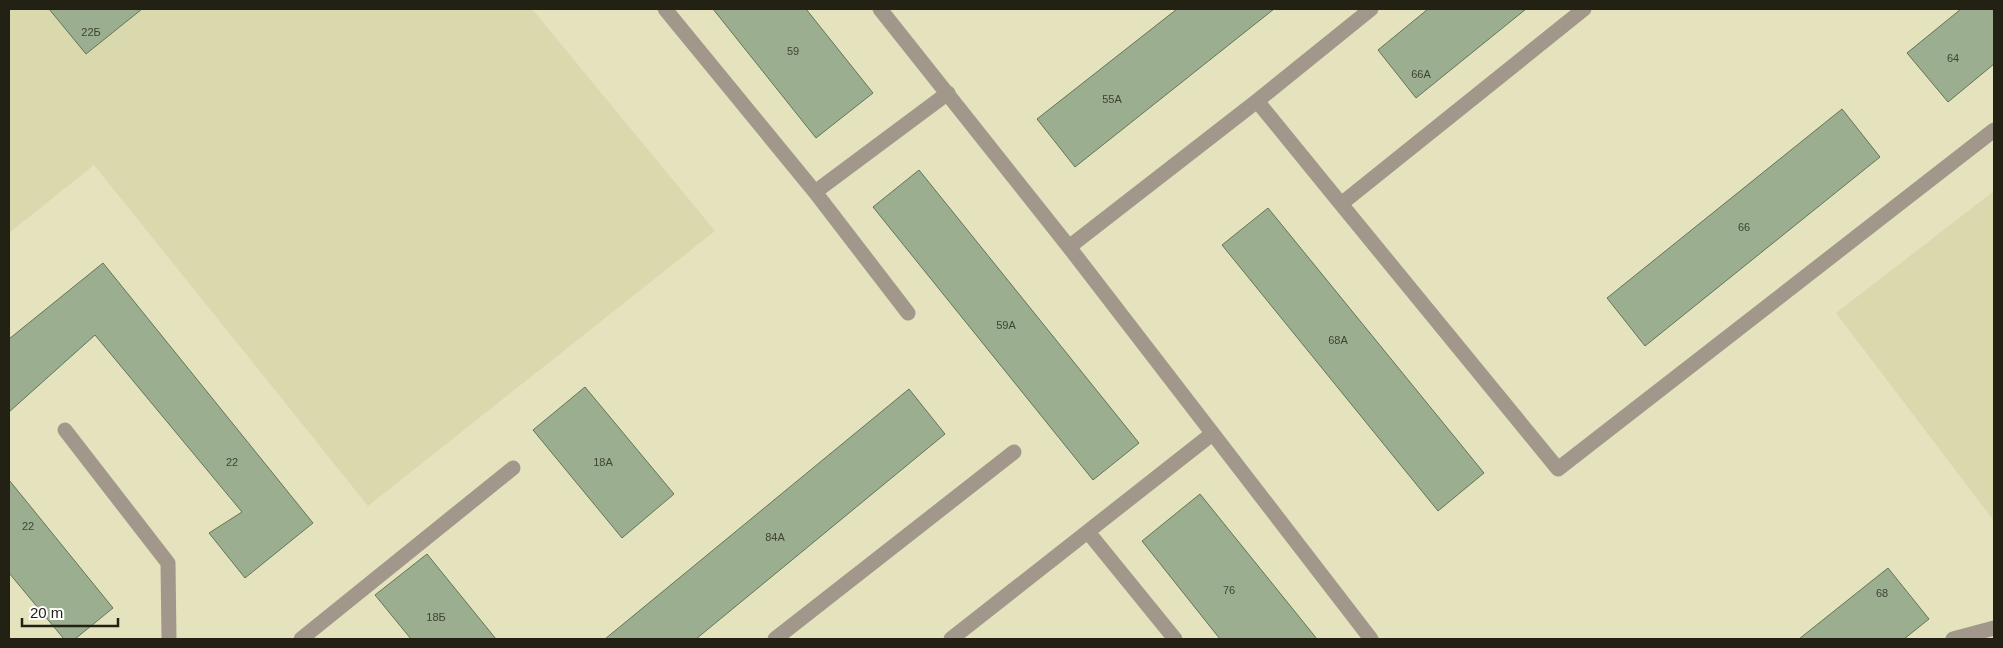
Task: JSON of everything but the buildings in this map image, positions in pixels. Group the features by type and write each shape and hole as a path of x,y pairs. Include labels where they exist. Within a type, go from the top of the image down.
{"lane":[{"path":"665,9 815,192 908,313"},
{"path":"880,9 1069,247 1371,639"},
{"path":"1069,247 1372,9"},
{"path":"1342,204 1584,9"},
{"path":"815,192 948,94"},
{"path":"1257,101 1558,469 1994,130"},
{"path":"65,430 168,563 169,639"},
{"path":"951,639 1212,434"},
{"path":"775,639 1014,452"},
{"path":"301,639 513,468"},
{"path":"1088,532 1175,639"},
{"path":"1953,639 1994,628"}],"shaded area":[{"path":"9,9 532,9 715,231 368,506 94,165 9,233"},
{"path":"1994,191 1994,521 1836,313"}]}
